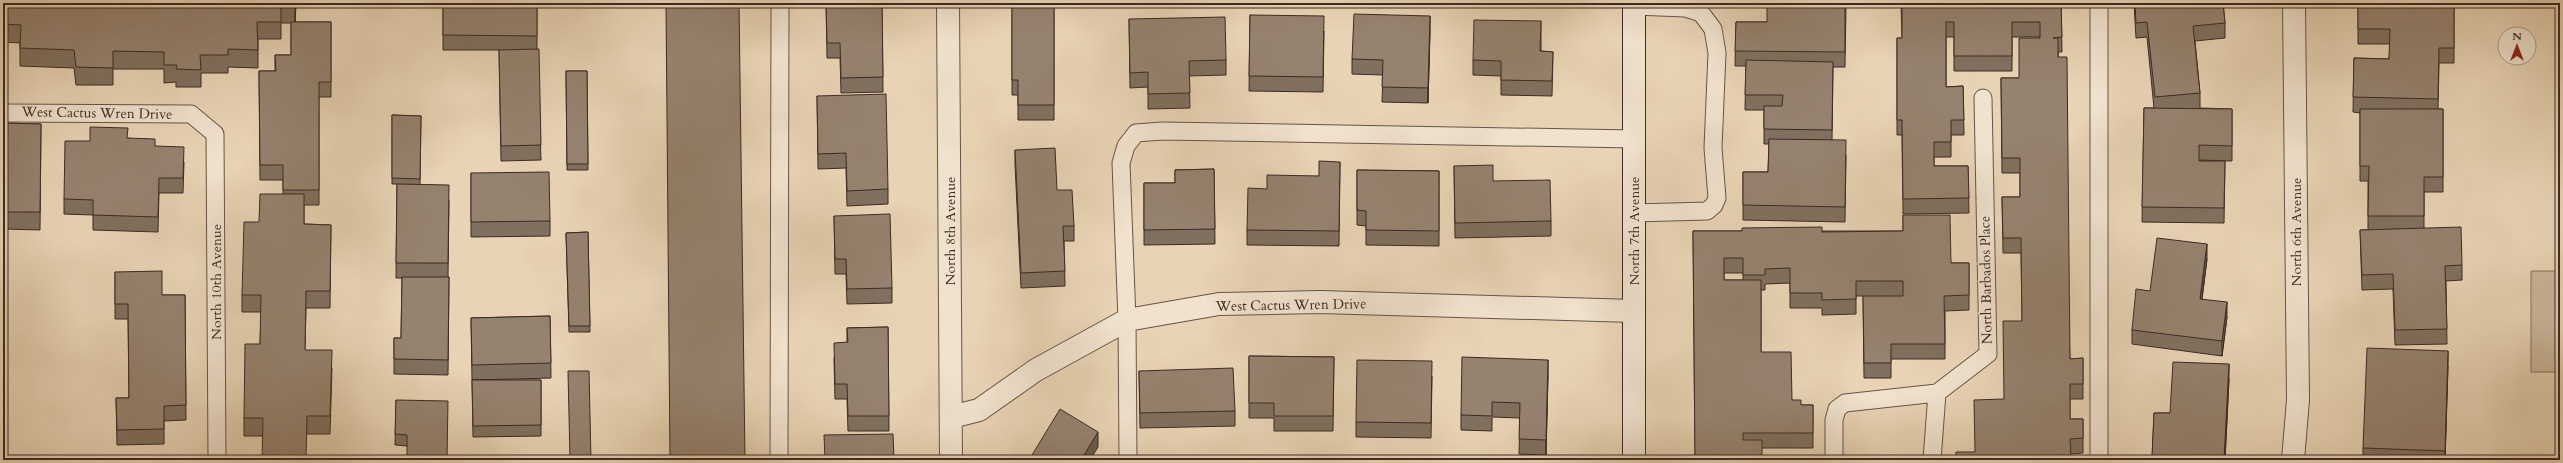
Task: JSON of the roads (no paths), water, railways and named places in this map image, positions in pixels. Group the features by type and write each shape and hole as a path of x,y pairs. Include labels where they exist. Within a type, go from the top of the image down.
{"street":[{"name":"North 8th Avenue","path":"948,3 951,460"},
{"name":"North 6th Avenue","path":"2293,460 2298,400 2294,3"},
{"name":"North 7th Avenue","path":"1634,4 1634,460"},
{"name":"West Cactus Wren Drive","path":"951,417 979,410 1036,370 1127,320 1219,304 1320,302 1634,311"}],"lane":[{"path":"779,460 780,3"},
{"path":"2099,3 2099,460"},
{"path":"1634,4 1685,8 1701,13 1713,29 1717,53 1713,107 1713,148 1717,198 1714,205 1707,211 1634,213"},
{"name":"North Barbados Place","path":"1937,393 1988,354 1983,98"},
{"name":"West Cactus Wren Drive","path":"3,112 191,114"},
{"name":"North 10th Avenue","path":"191,114 215,134 217,460"},
{"path":"1128,460 1127,320 1121,163 1126,146 1136,133 1170,131 1635,139"},
{"path":"1834,460 1834,420 1837,409 1845,404 1937,393 1932,460"}]}
